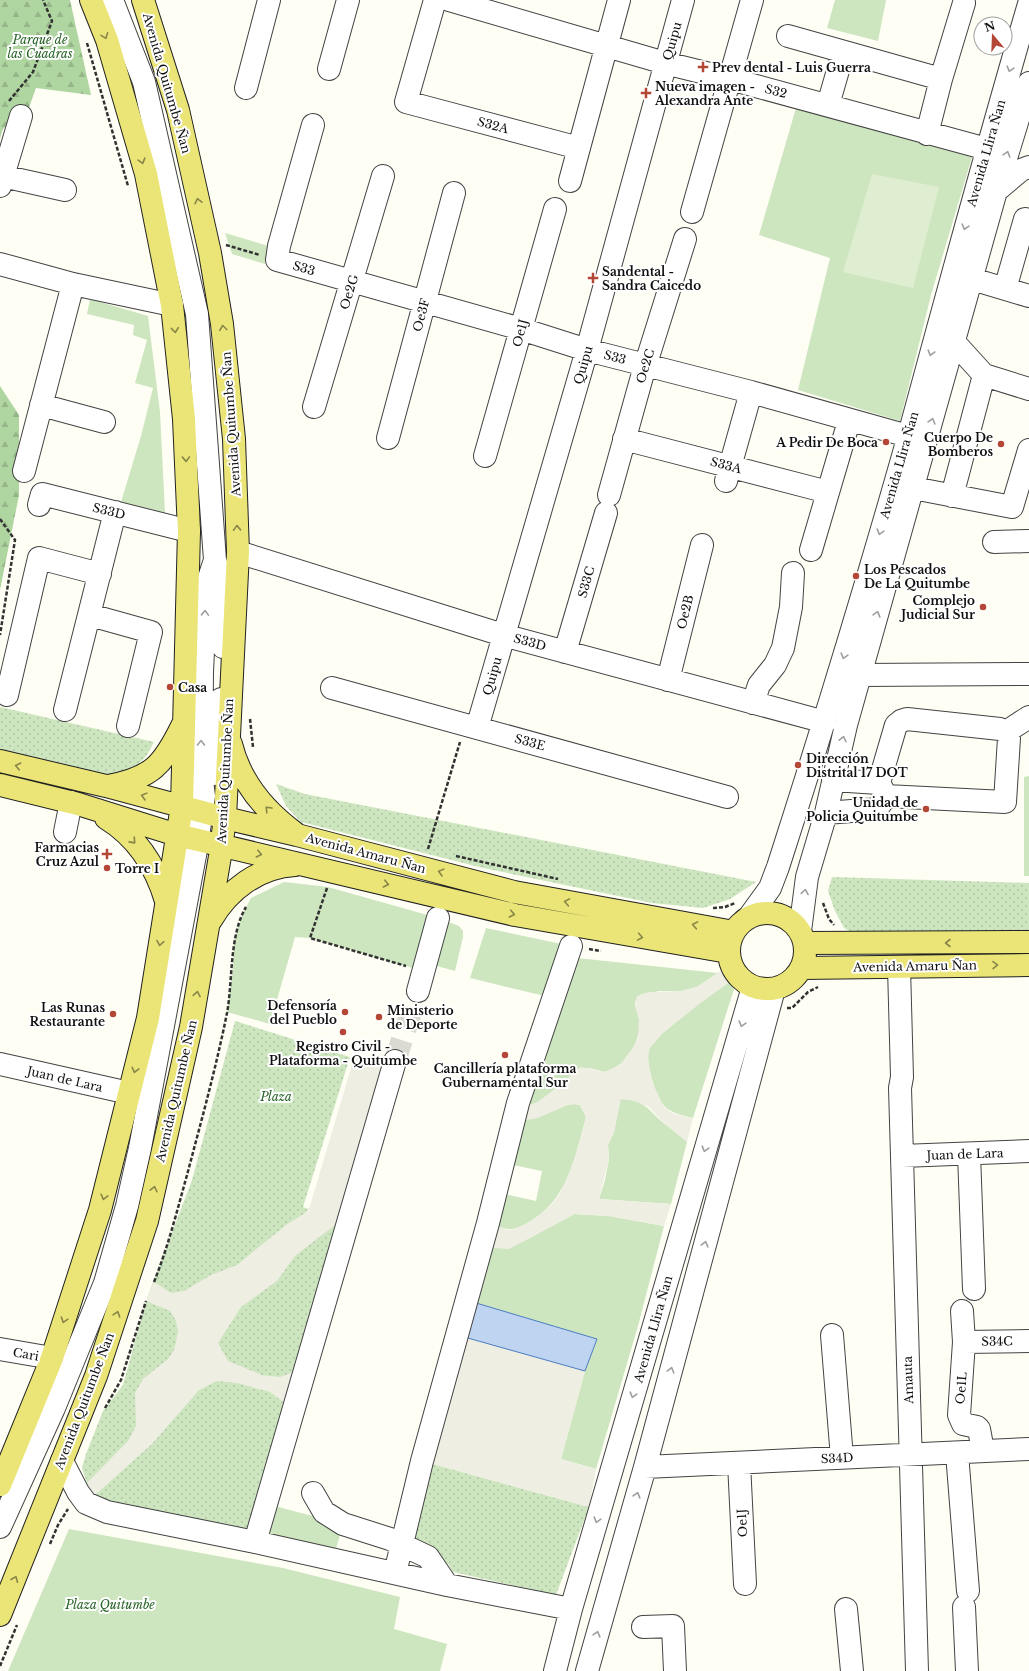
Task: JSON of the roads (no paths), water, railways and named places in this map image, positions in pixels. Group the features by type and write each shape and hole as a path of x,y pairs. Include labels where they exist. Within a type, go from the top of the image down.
{"main road":[{"path":"0,1485 52,1358 100,1210 148,1018 177,835 196,804 185,719 189,530 184,419 172,305 146,174 107,40 91,0"},
{"name":"Avenida Quitumbe Ñan","path":"10,1616 62,1461 96,1376 147,1221 191,1027 209,925 225,818 228,730 238,552 234,439 222,324 207,239 178,110 143,0"},
{"path":"106,786 129,782 149,772 161,762 171,749 185,719"},
{"path":"228,730 238,764 255,795 282,823 297,834"},
{"name":"Avenida Amaru Ñan","path":"0,761 106,786 196,804 225,818 297,834 514,892 737,934"},
{"name":"Avenida Amaru Ñan","path":"0,785 74,803 177,835 515,915 737,934"},
{"path":"74,803 96,812 113,822 133,840 153,867 167,904"},
{"path":"209,925 224,900 247,880 274,868 304,864"},
{"path":"763,913 777,914 790,920 802,937 806,956 802,968 791,982 764,988 740,979 731,966 737,934 763,913"},
{"name":"Avenida Amaru Ñan","path":"802,937 1029,942"},
{"name":"Avenida Amaru Ñan","path":"802,968 1029,965"}],"street":[{"path":"0,1527 54,1408 107,1276 127,1206 140,1148 198,840 196,804 214,776 223,682 224,587 215,560 197,314 144,82 112,0"},
{"path":"246,88 270,0"},
{"path":"329,70 348,0"},
{"name":"S32A","path":"435,0 406,102 579,148"},
{"name":"S32","path":"449,0 665,63 828,105 927,134 987,149"},
{"path":"570,181 619,0"},
{"name":"Quipu","path":"471,726 503,635 587,350 683,0"},
{"path":"692,212 752,0"},
{"path":"927,134 940,79 964,3"},
{"name":"Avenida Llira Ñan","path":"802,937 807,877 826,813 904,485 908,436 987,149 1029,4"},
{"path":"788,36 843,53 940,79"},
{"path":"828,105 843,53"},
{"name":"Avenida Llira Ñan","path":"737,934 770,888 778,867 904,485 954,342 996,191 1029,83"},
{"path":"13,111 1,181 65,190"},
{"name":"S33","path":"313,125 279,246 277,260 521,329 587,350 751,392 849,421 908,436"},
{"path":"996,191 1021,170 1029,167"},
{"name":"Oe2G","path":"314,407 383,176"},
{"name":"Oe3F","path":"388,438 454,193"},
{"name":"Oe1J","path":"484,456 555,210"},
{"path":"1006,289 1025,219 1029,220"},
{"name":"Oe2C","path":"608,504 624,439 645,365 685,239"},
{"path":"0,264 73,284 172,305"},
{"path":"972,279 1029,296"},
{"path":"24,471 73,284"},
{"path":"954,342 984,375 1029,389"},
{"path":"952,496 984,375"},
{"path":"728,474 751,392"},
{"path":"42,405 104,422"},
{"path":"811,550 849,421"},
{"name":"S33A","path":"624,439 728,474 828,492"},
{"path":"904,485 1012,507 1029,450"},
{"name":"S33D","path":"40,500 115,512 189,530"},
{"name":"S33C","path":"565,652 608,504"},
{"path":"65,710 115,512"},
{"path":"994,542 1029,542"},
{"name":"Oe2B","path":"668,680 702,545"},
{"name":"S33D","path":"238,552 503,635 825,722"},
{"path":"7,696 39,558 100,574"},
{"path":"753,703 759,685 775,665 783,648 790,607 792,573"},
{"path":"90,615 152,632 128,726"},
{"path":"860,675 1029,674"},
{"name":"S33E","path":"332,688 727,797"},
{"path":"1006,732 1029,717"},
{"path":"826,813 878,809 882,789 896,725 901,721 907,719 1000,729 1006,732 1009,738 1005,802 882,789 833,780"},
{"path":"65,832 74,803"},
{"path":"421,981 438,918"},
{"path":"395,1573 431,1426 488,1223 518,1103 571,946"},
{"name":"Amauta","path":"899,967 902,1077 900,1088 917,1671"},
{"path":"587,1671 645,1467 764,988"},
{"name":"Avenida Llira Ñan","path":"555,1671 570,1609 764,988"},
{"path":"255,1542 395,1061"},
{"name":"Juan de Lara","path":"0,1064 67,1072 129,1093"},
{"name":"Juan de Lara","path":"902,1156 1029,1152"},
{"path":"969,1154 974,1289"},
{"name":"Oe1L","path":"962,1311 964,1342 959,1415 964,1424 977,1426 979,1429 983,1451"},
{"path":"832,1335 842,1458"},
{"name":"S34C","path":"964,1342 1029,1341"},
{"name":"Cari","path":"0,1349 52,1358"},
{"name":"S34D","path":"645,1467 1029,1449"},
{"path":"957,1453 966,1599 967,1671"},
{"path":"62,1461 78,1492 86,1503 107,1512 255,1542 448,1585 570,1609"},
{"name":"Oe1J","path":"739,1463 745,1584"},
{"path":"313,1493 324,1512 343,1524 401,1544 428,1557 448,1585"},
{"path":"846,1609 852,1671"},
{"path":"643,1627 673,1626 674,1671"}],"water":[{"path":"466,1300 597,1339 585,1371 457,1335"}],"tunnel":[{"path":"395,1061 418,991"}],"place":[{"name":"Prev dental - Luis Guerra","path":"703,67"},
{"name":"Nueva imagen - Alexandra Ante","path":"646,93"},
{"name":"Sandental - Sandra Caicedo","path":"593,278"},
{"name":"A Pedir De Boca","path":"886,442"},
{"name":"Cuerpo De Bomberos","path":"1001,444"},
{"name":"Los Pescados De La Quitumbe","path":"856,576"},
{"name":"Complejo Judicial Sur","path":"983,607"},
{"name":"Casa","path":"170,687"},
{"name":"Dirección Distrital 17 DOT","path":"798,765"},
{"name":"Unidad de Policia Quitumbe","path":"926,809"},
{"name":"Farmacias Cruz Azul","path":"107,854"},
{"name":"Torre I","path":"107,868"},
{"name":"Defensoría del Pueblo","path":"345,1012"},
{"name":"Las Runas Restaurante","path":"113,1014"},
{"name":"Ministerio de Deporte","path":"379,1017"},
{"name":"Registro Civil - Plataforma - Quitumbe","path":"343,1032"},
{"name":"Cancillería plataforma Gubernamental Sur","path":"505,1055"}],"park label":[{"name":"Parque de las Cuadras","path":"40,46"},
{"name":"Plaza","path":"276,1096"},
{"name":"Plaza Quitumbe","path":"110,1604"}]}
